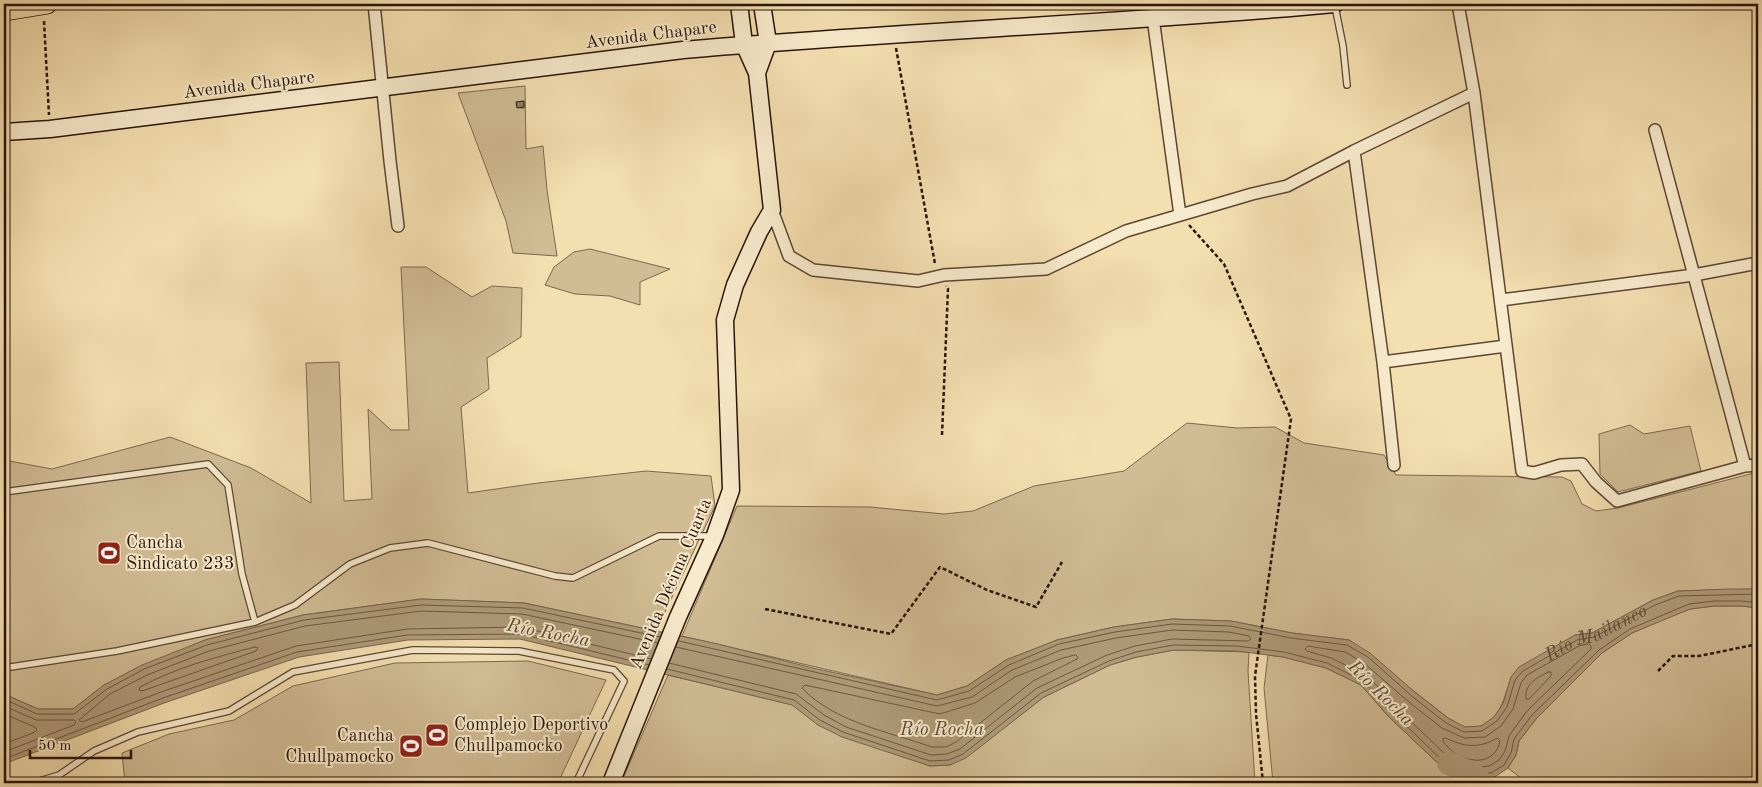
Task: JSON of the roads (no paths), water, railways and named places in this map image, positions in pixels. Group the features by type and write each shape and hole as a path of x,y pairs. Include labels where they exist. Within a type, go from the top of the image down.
{"highway":[{"path":"4,11 45,4"}],"main road":[{"path":"739,4 744,44 757,74 772,210"},
{"path":"757,74 768,42 762,4"},
{"name":"Avenida Chapare","path":"4,132 50,129 744,44 1153,18 1335,4"},
{"name":"Avenida Décima Cuarta","path":"611,783 678,617 716,536 731,490 725,320 736,286 759,232 772,210"}],"street":[{"path":"374,4 398,226"},
{"path":"1458,4 1474,93 1522,471 1534,473 1561,465 1582,464 1596,482 1618,501 1745,466 1758,465"},
{"path":"1153,18 1180,215"},
{"path":"772,210 789,256 813,270 918,281 937,277 1046,269 1126,231 1252,194 1288,186 1354,151 1474,93"},
{"path":"1654,130 1745,466"},
{"path":"1354,151 1383,362 1394,465"},
{"path":"1501,300 1694,275 1758,263"},
{"path":"1383,362 1506,346"}],"lane":[{"path":"1335,4 1343,46 1347,85"},
{"path":"4,492 208,464 228,485 242,574 255,622"},
{"path":"4,668 117,651 255,622 295,605 350,564 390,548 428,543 555,576 573,578 659,536 716,536"},
{"path":"33,783 59,775 94,751 138,732 229,711 293,672 413,650 519,651 614,670 624,681 576,783"}],"water":[{"name":"Río Rocha","path":"1758,589 1758,608 1714,606 1690,609 1632,633 1602,653 1536,719 1519,741 1516,755 1508,768 1493,778 1470,779 1444,769 1388,716 1361,685 1326,668 1283,657 1237,651 1174,650 1137,657 1110,665 1044,697 966,758 950,765 930,766 842,737 818,725 792,705 520,639 408,640 299,657 164,703 4,764 4,694 38,709 73,709 104,685 142,665 205,640 303,615 421,599 524,603 718,644 813,668 937,695 967,686 1006,660 1057,640 1114,627 1172,619 1231,621 1292,633 1349,640 1370,653 1448,718 1465,727 1481,726 1494,717 1503,704 1511,677 1519,667 1575,635 1592,633 1653,600 1678,591"}],"waterway":[{"name":"Río Rocha","path":"1449,763 1474,775 1481,783"}],"place":[{"name":"Cancha Sindicato 233","path":"109,553"},
{"name":"Complejo Deportivo Chullpamocko","path":"437,735"},
{"name":"Cancha Chullpamocko","path":"411,746"}],"water label":[{"name":"Río Mailanco","path":"1598,639"}]}
